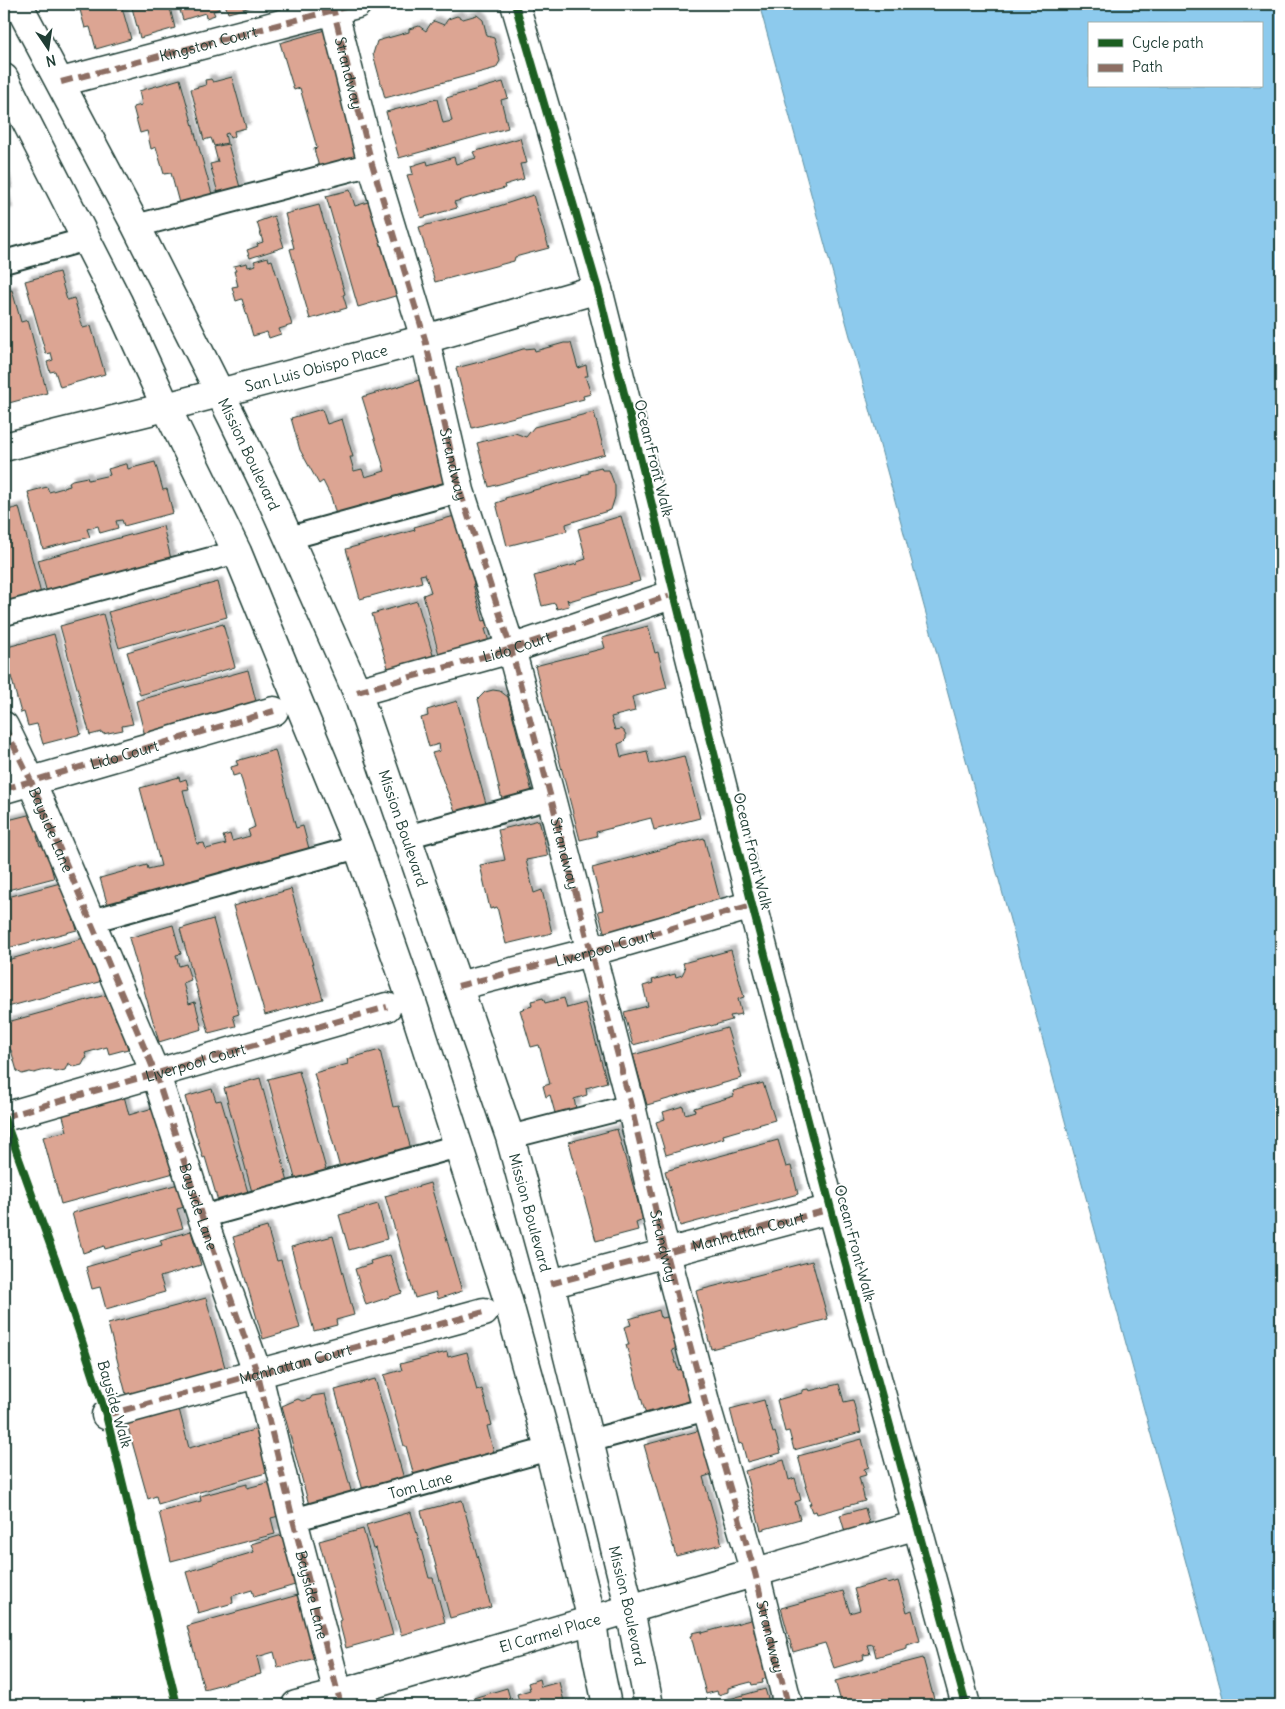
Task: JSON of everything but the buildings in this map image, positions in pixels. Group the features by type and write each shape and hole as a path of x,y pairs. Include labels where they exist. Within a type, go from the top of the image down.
{"street":[{"name":"Mission Boulevard","path":"18,4 136,226 220,393 289,538 357,692 510,1137 590,1441 630,1610 649,1705"},
{"name":"Ocean Front Walk","path":"515,4 598,289 752,905 831,1209 966,1705"},
{"name":"Kingston Court","path":"61,82 341,6"},
{"name":"Strandway","path":"341,6 372,164 425,339 460,491 511,649 631,1106 666,1254 707,1408 755,1573 788,1705"},
{"path":"4,78 118,302 166,407 237,552 358,847 411,999 507,1298 549,1449 592,1620 596,1652 607,1705"},
{"name":"San Luis Obispo Place","path":"4,447 166,407 425,339 598,289"},
{"name":"Lido Court","path":"357,692 511,649 674,594"},
{"name":"Lido Court","path":"4,789 274,711"},
{"name":"Bayside Lane","path":"4,726 31,782 156,1075 202,1218 258,1375 293,1520 340,1700"},
{"name":"Liverpool Court","path":"458,986 590,952 752,905"},
{"name":"Liverpool Court","path":"4,1117 156,1075 387,1007"},
{"name":"Manhattan Court","path":"550,1284 831,1209"},
{"name":"Manhattan Court","path":"106,1415 484,1312"},
{"name":"El Carmel Place","path":"296,1705 340,1700 592,1620 917,1526"}],"lane":[{"path":"136,226 372,164"},
{"path":"4,262 86,239"},
{"path":"289,538 460,491"},
{"path":"4,614 237,552"},
{"path":"406,837 551,798"},
{"path":"91,921 358,847"},
{"path":"510,1137 631,1106"},
{"path":"202,1218 458,1146"},
{"path":"590,1441 707,1408"},
{"name":"Tom Lane","path":"293,1520 549,1449"}],"water":[{"path":"759,4 1281,4 1281,1705 1225,1705"}],"marked path":[{"path":"332,4 372,164 425,339 460,491 511,649 551,798 631,1106 666,1254 707,1409 755,1573 788,1705"},
{"path":"61,82 357,4"},
{"path":"357,692 511,649 674,594"},
{"path":"4,789 274,711"},
{"path":"4,726 31,781 156,1075 202,1217 258,1375 341,1705"},
{"path":"458,986 590,952 752,905"},
{"path":"4,1117 387,1007"},
{"path":"550,1284 831,1209"},
{"path":"106,1415 484,1312"}],"cycle path":[{"path":"515,4 598,289 752,905 831,1209 966,1705"},
{"name":"Bayside Walk","path":"4,1117 58,1267 106,1415 177,1705"}]}
